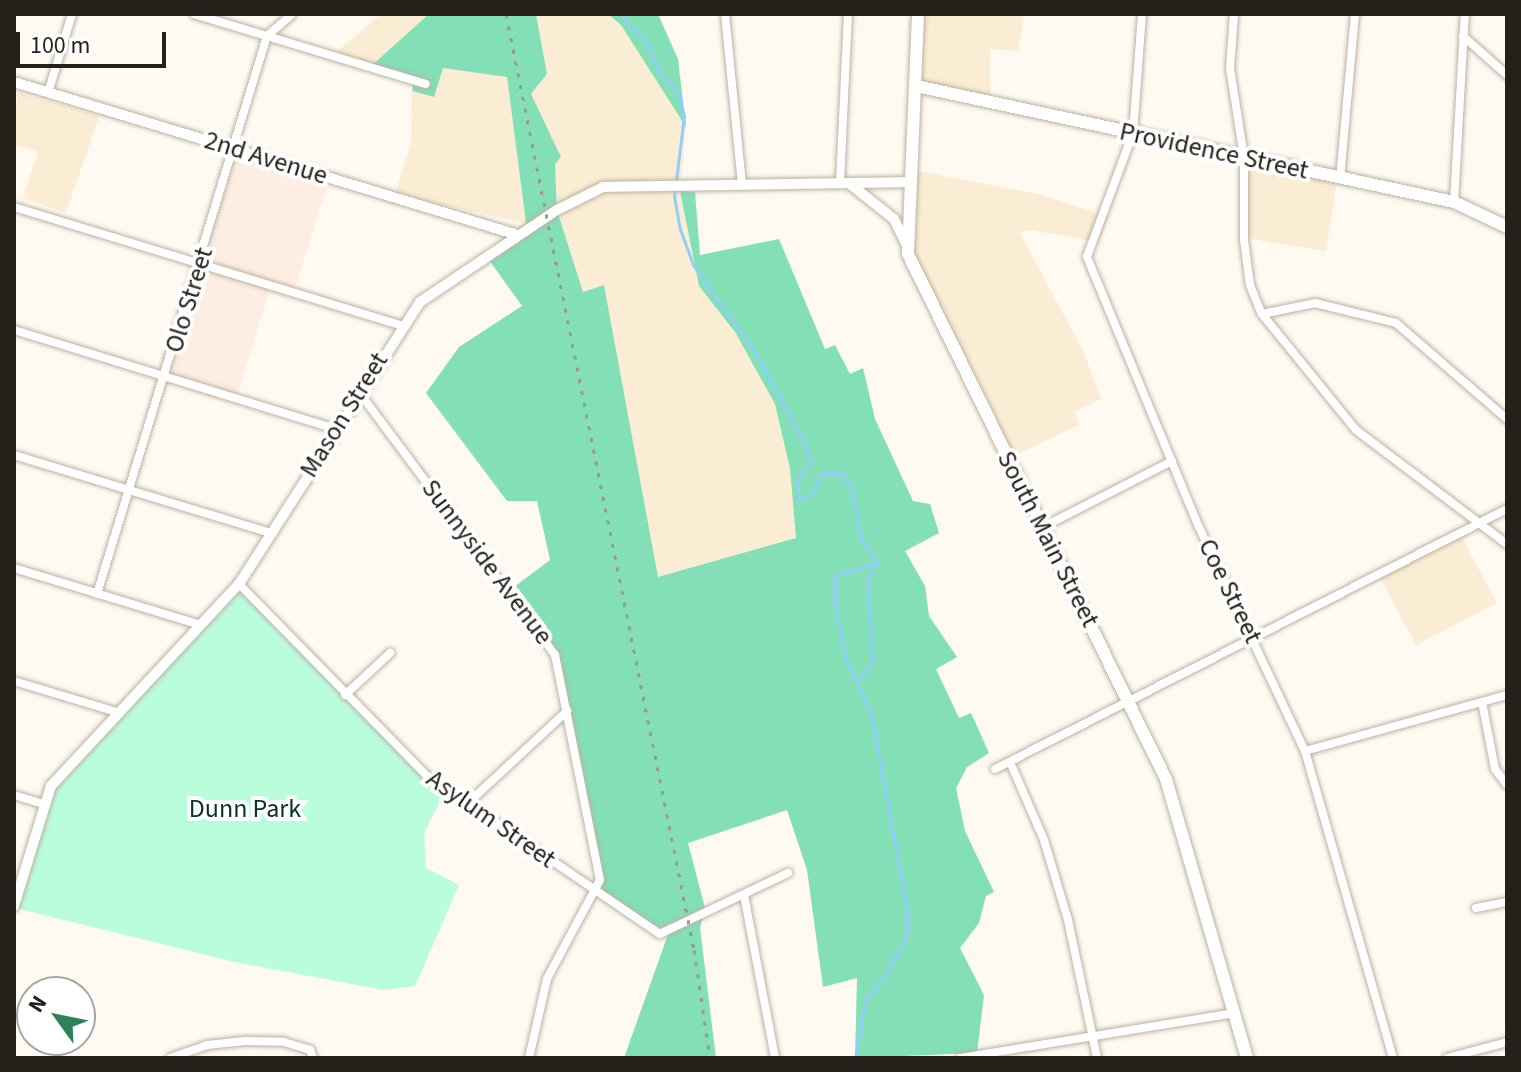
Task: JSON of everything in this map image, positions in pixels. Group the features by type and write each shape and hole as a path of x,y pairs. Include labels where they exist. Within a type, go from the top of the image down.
{"main road":[{"name":"South Main Street","path":"918,14 908,254 1166,779 1247,1058"},
{"name":"Providence Street","path":"916,86 1454,202 1507,227"}],"street":[{"path":"48,93 72,14"},
{"path":"194,14 426,84"},
{"path":"267,36 292,14"},
{"path":"725,14 742,185"},
{"path":"848,14 844,183 894,219 908,254"},
{"name":"Coe Street","path":"1142,14 1133,133 1087,257 1172,461 1305,751 1393,1058"},
{"path":"1234,14 1230,68 1244,157 1248,270 1262,314 1356,430 1507,544"},
{"path":"1340,179 1355,14"},
{"path":"1454,202 1465,14"},
{"name":"Olo Street","path":"97,594 166,378 267,36"},
{"path":"1463,36 1507,75"},
{"name":"2nd Avenue","path":"14,82 518,235"},
{"name":"Mason Street","path":"14,906 51,786 239,584 400,325 420,302 590,190 912,182"},
{"path":"14,207 400,325"},
{"path":"1262,314 1315,303 1396,323 1507,419"},
{"path":"14,330 336,429"},
{"name":"Sunnyside Avenue","path":"359,392 555,655 600,880 594,890"},
{"path":"14,455 271,533"},
{"path":"1043,527 1172,461"},
{"path":"995,769 1507,509"},
{"path":"14,568 201,625"},
{"name":"Asylum Street","path":"239,584 426,775 660,934 788,873"},
{"path":"345,695 390,653"},
{"path":"14,681 120,713"},
{"path":"1305,751 1507,695"},
{"path":"1482,702 1495,769 1507,785"},
{"path":"467,804 567,711"},
{"path":"1010,762 1044,840 1097,1058"},
{"path":"14,795 44,804"},
{"path":"529,1058 547,979 594,890"},
{"path":"744,895 775,1058"},
{"path":"1476,908 1507,902"},
{"path":"960,1058 1235,1013"},
{"path":"170,1058 207,1045 245,1041 284,1042 310,1050 313,1058"},
{"path":"1447,1058 1507,1042"}],"shaded area":[{"path":"381,14 429,14 371,66 334,54"},
{"path":"536,14 608,14 621,25 686,127 680,191 699,286 735,332 775,404 790,469 796,538 658,578 604,285 583,292 557,210 555,164 531,94 547,74"},
{"path":"923,14 1024,14 1018,51 990,49 990,100 920,90"},
{"path":"442,68 507,76 526,223 395,195 411,142 412,91 434,97"},
{"path":"17,92 99,116 66,213 23,198 38,152 14,144"},
{"path":"237,152 329,180 295,288 272,282 237,397 170,375"},
{"path":"1250,161 1338,175 1326,251 1238,237"},
{"path":"918,171 1039,194 1108,217 1098,242 1031,230 1020,233 1083,351 1101,399 1074,412 1079,425 1013,456 914,255"},
{"path":"1459,532 1497,603 1416,645 1379,575"}],"green space":[{"path":"429,14 536,14 547,74 531,94 561,157 555,164 557,210 583,292 604,285 658,577 796,538 790,469 775,404 735,332 699,286 680,191 695,192 700,255 779,239 825,349 835,345 850,374 863,368 875,419 913,501 930,504 939,533 905,551 925,586 929,616 957,657 936,669 959,718 971,713 989,753 967,767 956,788 965,831 994,892 986,896 979,923 960,948 984,995 977,1053 855,1058 857,978 823,987 807,870 787,810 688,843 705,908 700,928 716,1058 624,1058 672,923 653,931 594,891 601,880 563,675 555,651 514,587 550,560 537,501 507,501 426,393 459,347 522,306 484,253 526,223 507,77 443,68 434,97 412,91 414,80 371,66"},
{"path":"608,14 658,14 678,59 686,127 621,25"},
{"name":"Dunn Park","path":"240,589 446,789 424,833 426,868 459,885 415,986 383,990 235,962 15,908 56,786"}],"waterway":[{"path":"620,14 644,39 660,72 679,95 684,116 674,196 680,229 693,265 757,355 801,437 811,461 797,481 799,499 810,496 822,473 841,473 851,487 861,539 877,563 835,575 835,606 846,660 871,713 907,912 907,935 887,973 865,1000 855,1058"},
{"path":"856,681 873,662 867,581 876,563"}],"railway":[{"path":"506,14 694,950 710,1058"}]}
